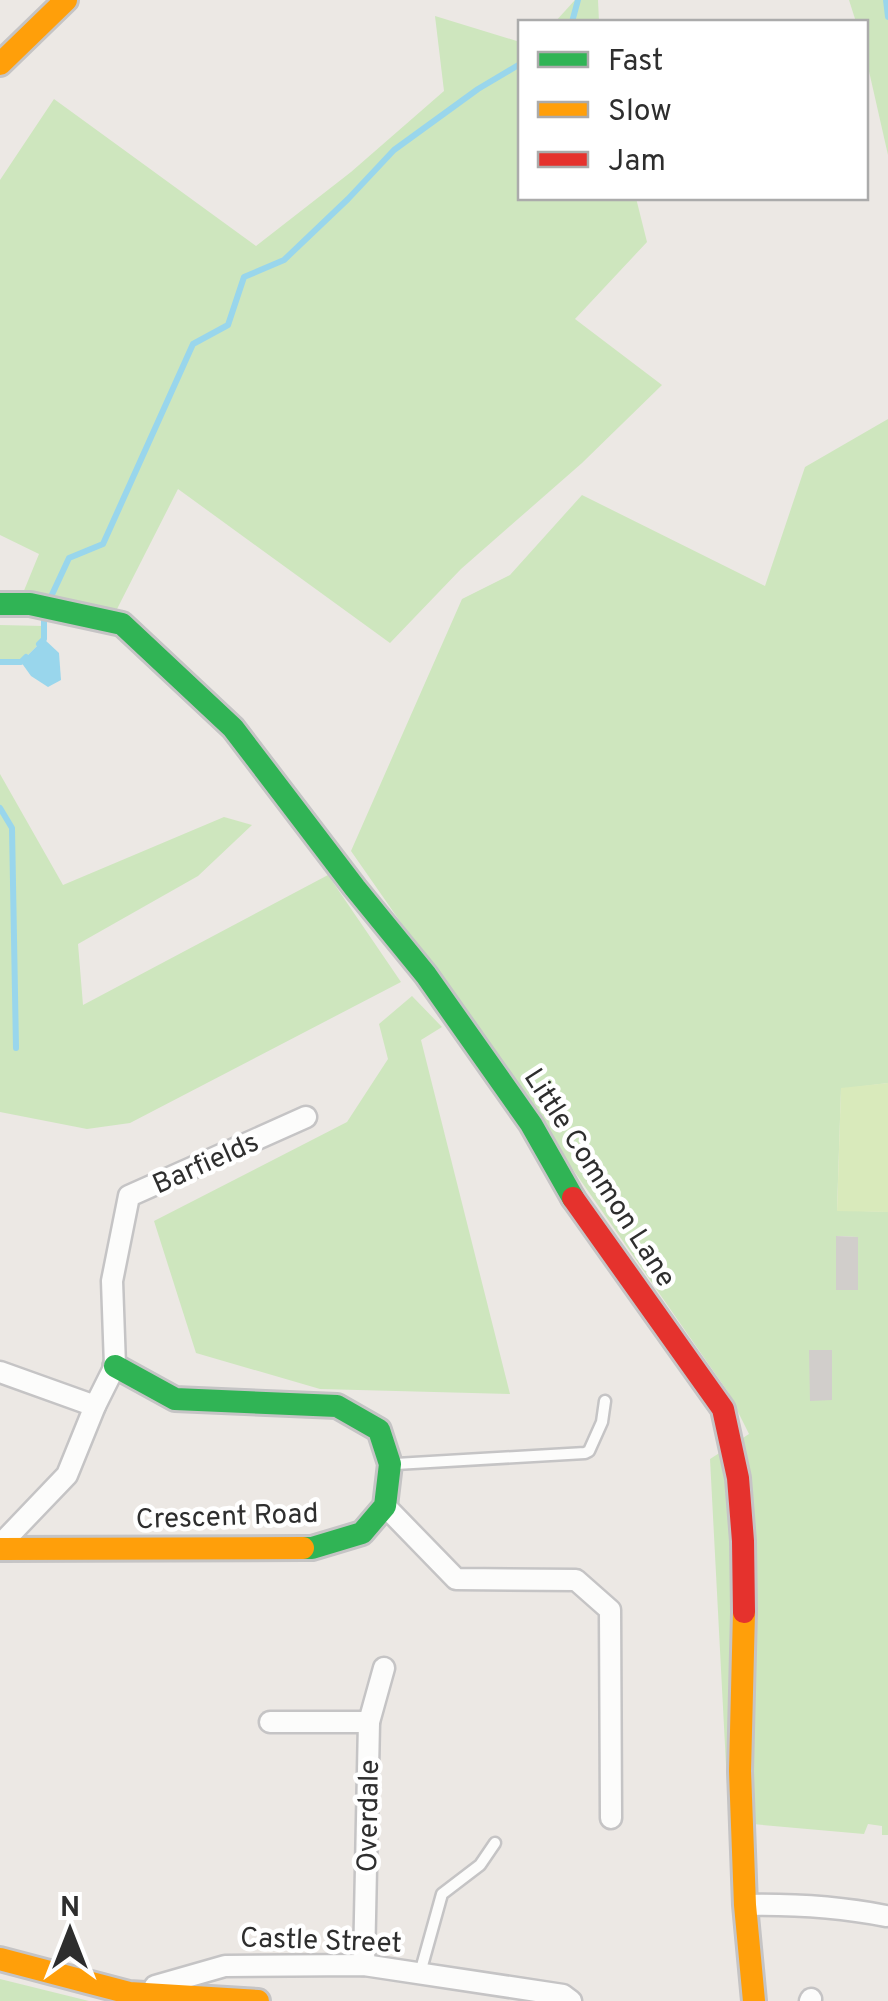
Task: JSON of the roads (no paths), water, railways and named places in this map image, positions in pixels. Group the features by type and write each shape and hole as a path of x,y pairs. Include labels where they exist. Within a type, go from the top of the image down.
{"street":[{"path":"0,64 66,0"},
{"name":"Little Common Lane","path":"0,604 30,604 122,624 234,728 426,975 531,1124 568,1192 723,1409 738,1478 743,1541 740,1772 745,1906 754,2001"},
{"name":"Barfields","path":"0,1547 67,1475 115,1366 112,1281 129,1196 306,1117"},
{"path":"115,1366 175,1399 337,1406 379,1430 390,1464 385,1506 456,1579 576,1580 610,1610 611,1818"},
{"path":"0,1372 95,1406"},
{"name":"Crescent Road","path":"0,1547 312,1548 362,1533 385,1506"},
{"name":"Overdale","path":"364,1965 369,1722 384,1668"},
{"path":"270,1722 369,1722"},
{"path":"745,1906 796,1905 886,1916"},
{"path":"0,1959 129,1994 258,2001"},
{"name":"Castle Street","path":"129,1994 225,1966 364,1965 563,1995 571,2001"}],"lane":[{"path":"390,1464 585,1453 597,1436 605,1401"},
{"path":"420,1973 442,1894 480,1866 495,1843"}],"water":[{"path":"44,639 59,653 61,680 48,687 31,676 21,662"}],"waterway":[{"path":"573,20 578,0"},
{"path":"886,0 888,17"},
{"path":"49,601 69,558 103,544 193,344 228,325 244,277 284,260 394,150 518,65"},
{"path":"39,644 44,639 44,615"},
{"path":"0,662 21,662 26,657"},
{"path":"0,808 12,828 16,1048"}]}
